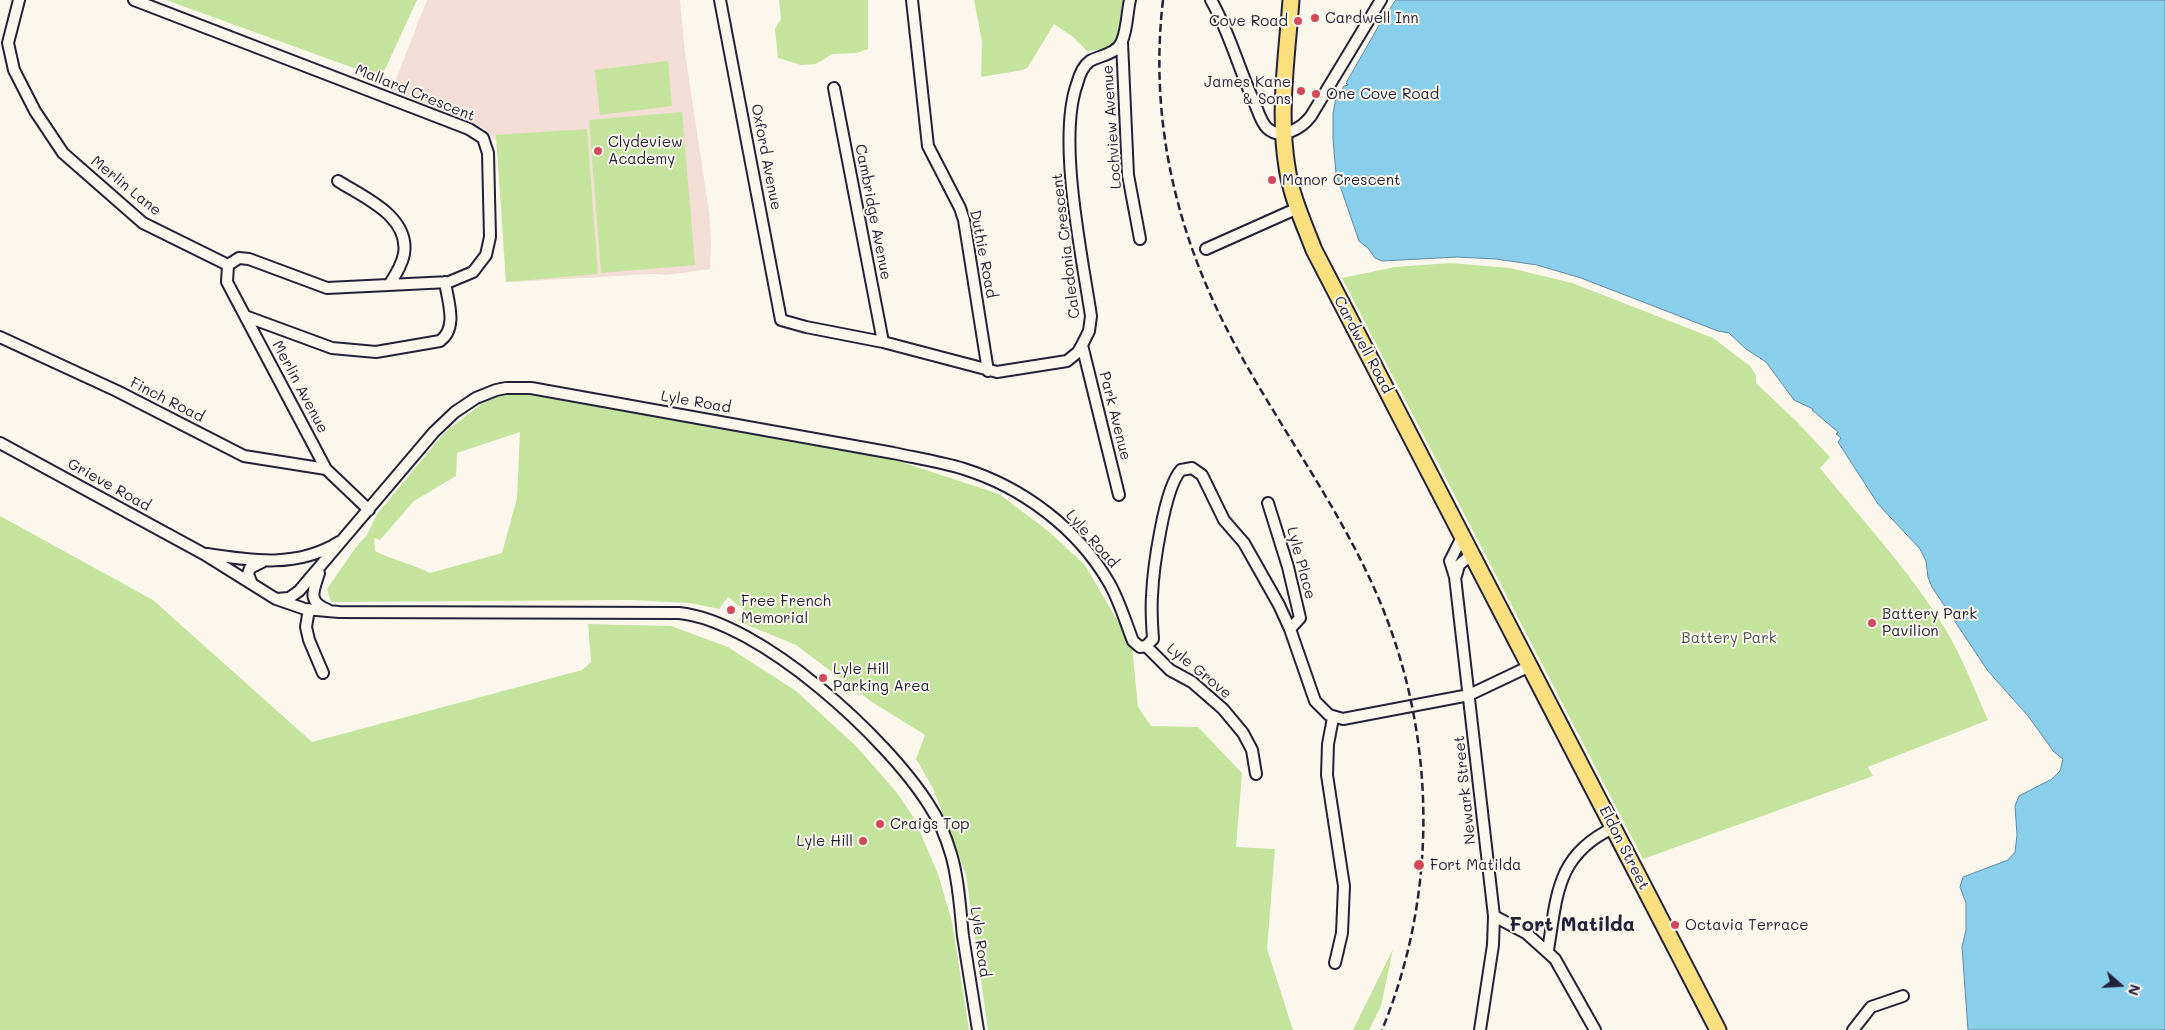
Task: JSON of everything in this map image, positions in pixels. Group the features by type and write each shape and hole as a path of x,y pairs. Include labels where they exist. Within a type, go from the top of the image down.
{"main road":[{"name":"Cardwell Road","path":"1291,0 1284,133 1287,170 1298,208 1324,271 1530,666"},
{"name":"Eldon Street","path":"1530,666 1718,1030"}],"street":[{"name":"Merlin Lane","path":"19,0 8,43 14,70 34,111 63,152 89,178 143,223 228,265"},
{"name":"Mallard Crescent","path":"134,0 469,129 483,138 488,153 490,237 486,255 473,272 445,282 327,288 249,259 239,258 228,265"},
{"name":"Oxford Avenue","path":"720,0 781,320"},
{"name":"Duthie Road","path":"912,0 928,146 960,208 964,220 988,371"},
{"path":"1122,42 1130,0"},
{"path":"1211,0 1227,30 1245,82 1264,124 1273,132 1284,133 1298,128 1311,116 1381,0"},
{"name":"Caledonia Crescent","path":"781,320 806,327 884,342 988,371 1005,372 1058,364 1072,358 1082,345 1089,331 1090,316 1073,184 1070,134 1071,110 1076,86 1086,64 1109,54 1122,42"},
{"name":"Lochview Avenue","path":"1122,42 1128,175 1140,239"},
{"name":"Cambridge Avenue","path":"834,88 884,342"},
{"path":"338,181 387,212 398,225 404,242 404,255 389,285"},
{"path":"1206,249 1298,208"},
{"name":"Merlin Avenue","path":"228,265 227,282 326,469 369,510"},
{"path":"245,316 332,348 376,352 440,341 448,336 451,326 445,282"},
{"name":"Finch Road","path":"0,337 117,391 244,456 326,469"},
{"name":"Park Avenue","path":"1082,345 1119,495"},
{"name":"Lyle Road","path":"276,599 294,595 320,569 434,432 455,412 476,398 496,390 531,388 901,455 944,464 982,476 1037,506 1066,528 1097,564 1110,583 1133,641 1140,647 1146,646"},
{"name":"Grieve Road","path":"0,443 204,554 276,599"},
{"path":"1146,646 1152,639 1152,595 1158,548 1170,489 1181,470 1192,468 1202,475 1224,520 1244,543 1256,562 1290,629 1315,701 1325,712 1334,718 1343,719 1469,695 1530,666"},
{"name":"Lyle Place","path":"1268,502 1288,567 1300,618 1290,629"},
{"name":"Newark Street","path":"1462,535 1450,561 1455,577 1494,916 1493,945 1480,1030"},
{"name":"Grieve Road","path":"204,554 266,561 306,556 326,550 346,538"},
{"path":"1455,577 1459,565 1472,554"},
{"path":"306,556 313,556 319,559 320,569"},
{"path":"252,584 248,574 250,568 266,561"},
{"name":"Lyle Road","path":"320,569 313,593 314,599 317,605 339,612"},
{"name":"Lyle Road","path":"276,599 309,609 339,612 680,613 720,623 754,641 794,668 852,716 906,774 930,807 951,854 958,886 978,1030"},
{"path":"309,609 306,627 309,640 323,674"},
{"name":"Lyle Grove","path":"1146,646 1170,670 1192,682 1228,715 1243,733 1252,750 1256,774"},
{"path":"1334,718 1328,744 1327,775 1344,886 1342,933 1335,963"},
{"path":"1548,950 1558,889 1570,863 1587,843 1613,828"},
{"path":"1494,916 1526,933 1548,950 1563,971 1595,1030"},
{"path":"1853,1030 1871,1007 1903,996"}],"shaded area":[{"name":"Clydeview Academy","path":"427,0 680,0 685,53 709,212 711,240 710,269 667,275 653,274 513,282 496,141 483,128 391,92"}],"green space":[{"path":"166,0 417,0 381,78"},
{"path":"779,0 868,0 868,49 857,53 832,54 816,64 801,65 778,58 775,29 781,19"},
{"path":"974,0 1126,0 1121,29 1114,42 1108,47 1087,51 1073,37 1054,24 1028,67 1023,70 981,77 982,41"},
{"path":"668,61 672,106 600,115 595,70"},
{"path":"682,112 695,265 601,273 589,120"},
{"path":"587,129 598,274 506,282 496,135"},
{"name":"Battery Park","path":"1450,263 1510,268 1572,283 1713,338 1750,366 1756,375 1756,383 1830,457 1820,468 1916,585 1944,627 1988,720 1868,767 1873,776 1643,859 1342,278 1395,267"},
{"path":"506,392 540,395 889,458 999,494 1047,530 1085,565 1132,646 1138,707 1151,726 1198,727 1242,773 1236,847 1275,849 1267,949 1293,1030 988,1030 966,875 933,788 916,759 925,735 872,702 796,645 738,621 744,610 728,597 719,609 690,603 630,600 331,602 327,589 356,547 367,535 377,514 445,432 480,405","holes":["520,432 517,498 502,553 430,573 375,551 374,538 380,540 414,501 456,476 457,453"]},
{"path":"0,516 153,600 312,742 582,670 591,662 588,624 671,626 728,647 796,691 857,747 897,793 914,818 938,874 952,922 969,1030 0,1030"},
{"path":"1393,949 1381,1006 1369,1030 1353,1030"}],"water":[{"path":"1396,0 2165,0 2165,1030 1968,1030 1962,947 1966,930 1966,903 1960,887 1963,877 2008,860 2015,852 2017,835 2015,806 2019,796 2052,779 2060,771 2063,759 2054,752 2028,716 1988,671 1932,587 1928,577 1926,561 1920,549 1878,504 1838,442 1841,438 1836,434 1838,432 1813,409 1794,400 1766,362 1746,349 1729,333 1718,331 1581,278 1537,265 1496,259 1457,257 1382,261 1375,258 1368,248 1359,241 1336,174 1333,113 1336,98 1344,86 1348,85 1346,83 1386,13 1390,15 1391,12 1389,11"}],"railway":[{"path":"1163,0 1160,88 1164,132 1171,175 1182,217 1196,258 1212,299 1232,339 1354,546 1391,631 1408,687 1418,744 1423,802 1422,860 1415,918 1401,975 1382,1030"}],"place":[{"name":"Cardwell Inn","path":"1315,18"},
{"name":"Cove Road","path":"1298,21"},
{"name":"James Kane & Sons","path":"1301,91"},
{"name":"One Cove Road","path":"1316,94"},
{"name":"Clydeview Academy","path":"598,151"},
{"name":"Manor Crescent","path":"1272,180"},
{"name":"Free French Memorial","path":"731,610"},
{"name":"Battery Park Pavilion","path":"1872,623"},
{"name":"Lyle Hill Parking Area","path":"823,678"},
{"name":"Craigs Top","path":"880,824"},
{"name":"Lyle Hill","path":"863,841"},
{"name":"Fort Matilda","path":"1419,865"},
{"name":"Octavia Terrace","path":"1675,925"}],"district":[{"name":"Fort Matilda","path":"1572,925"}]}
